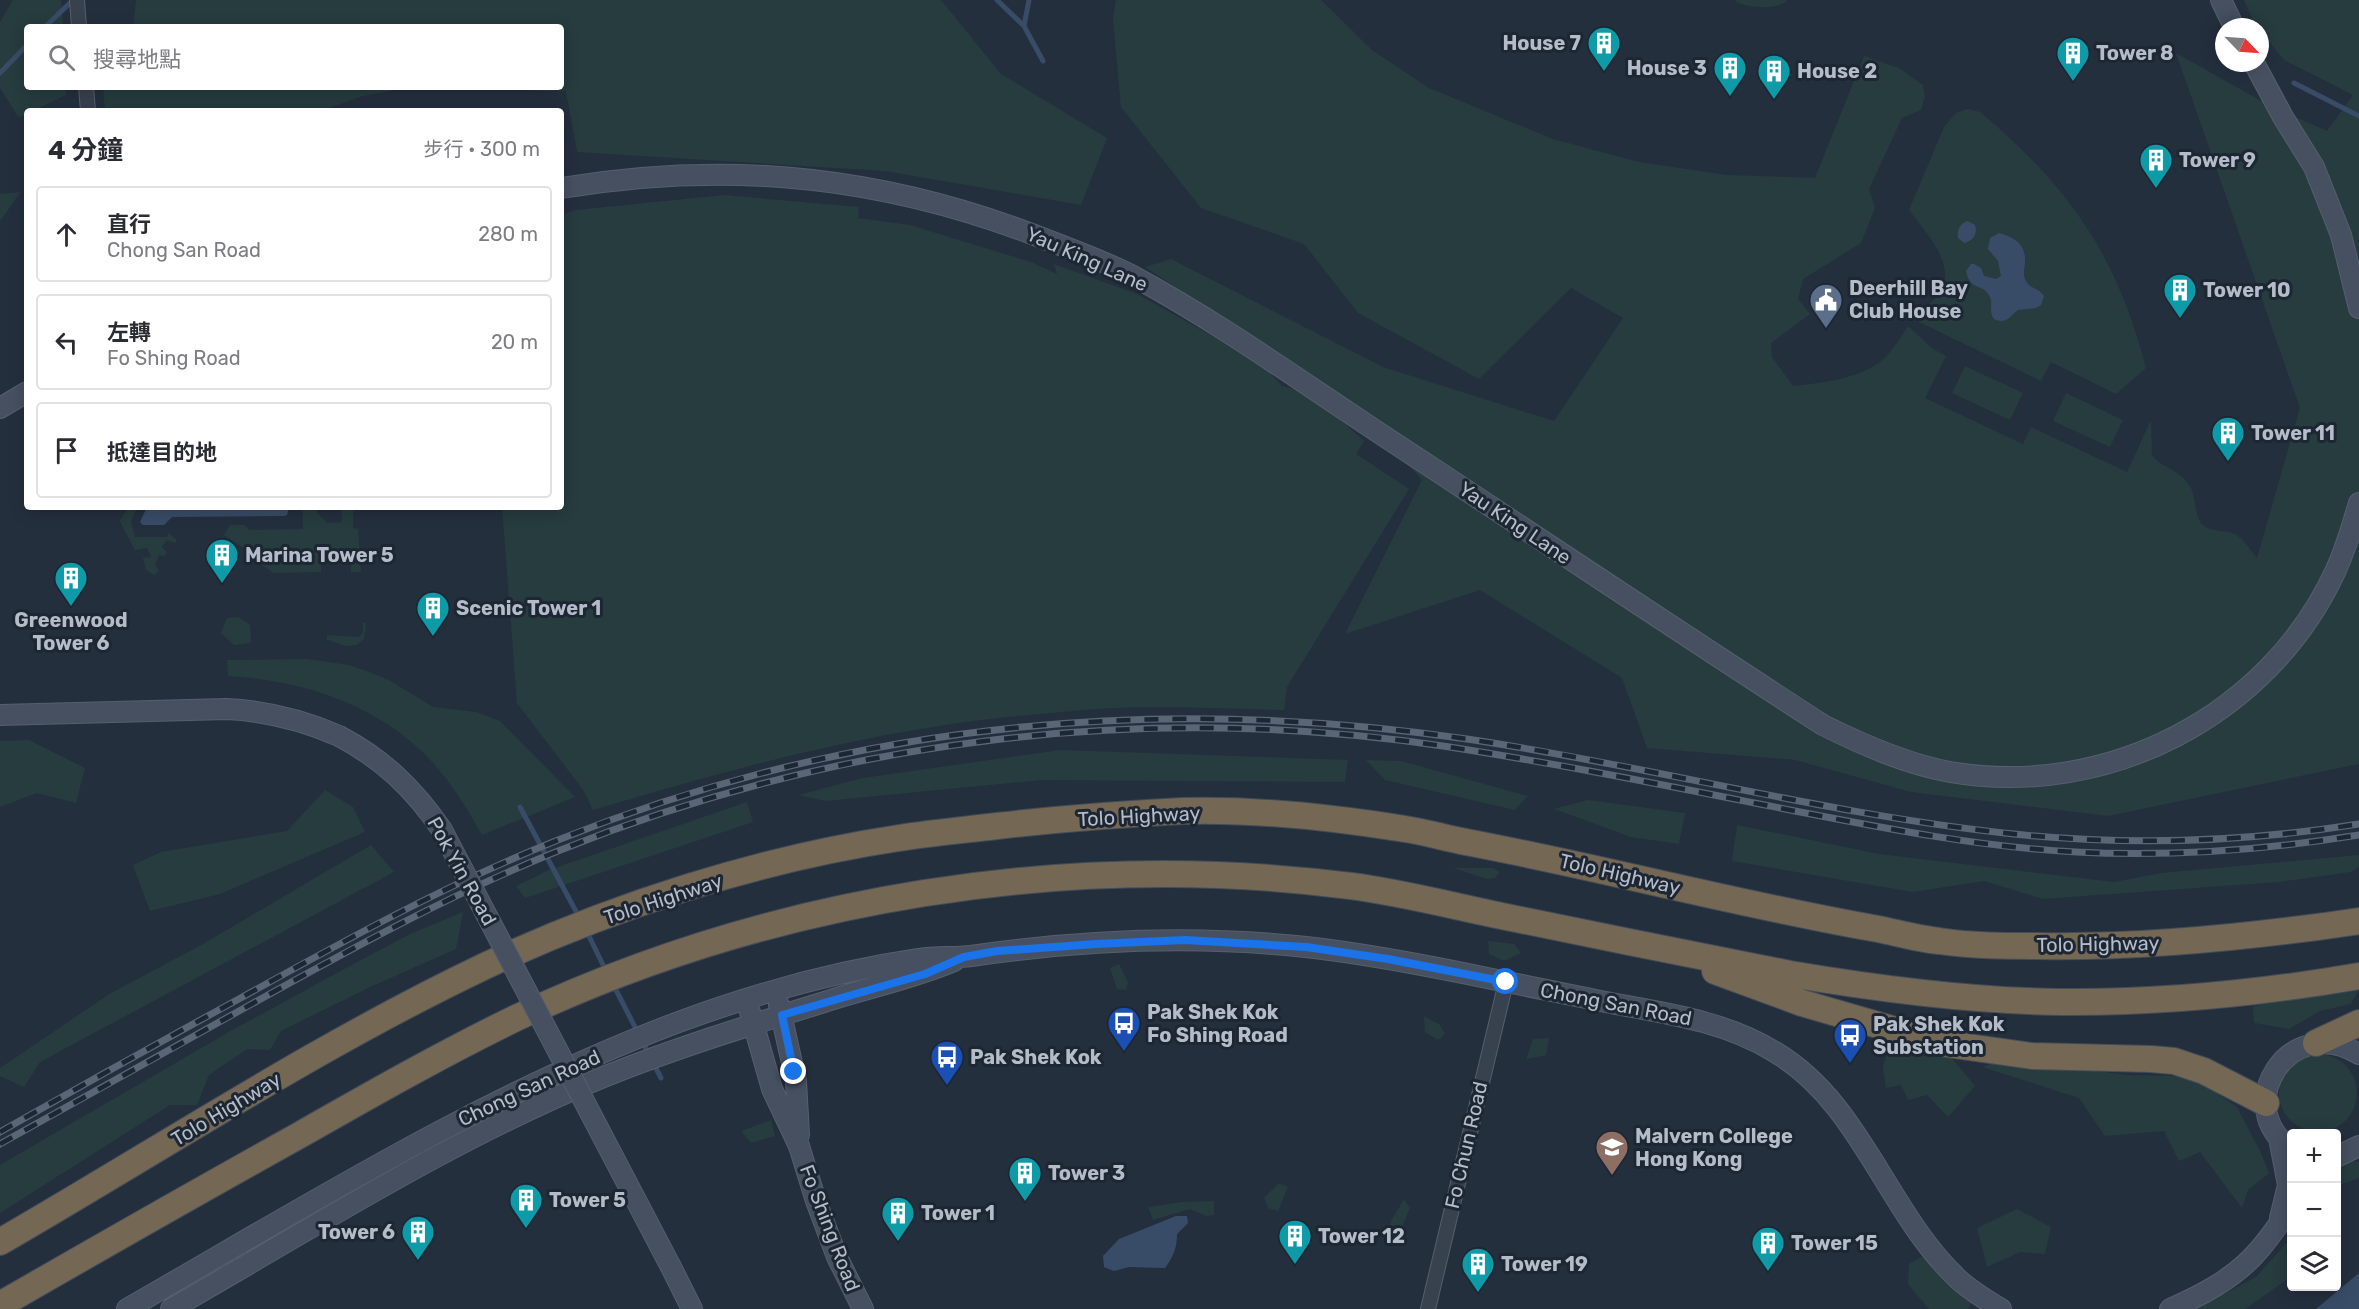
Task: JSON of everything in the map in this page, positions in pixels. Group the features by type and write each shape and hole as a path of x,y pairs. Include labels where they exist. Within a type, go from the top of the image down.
{"highway":[{"name":"Tolo Highway","path":"0,1242 396,1011 539,942 654,899 756,869 896,838 1032,823 1187,811 1269,814 1412,830 1800,915 1934,941 1995,945 2124,945 2234,938 2359,921"},
{"path":"0,1305 419,1068 517,1018 674,956 770,926 905,897 1044,878 1114,875 1214,876 1353,886 1829,981 1984,999 2058,1002 2203,996 2298,986 2359,976"},
{"path":"1653,946 1742,982 1802,1003 1926,1040 2032,1056 2166,1060 2204,1071 2266,1103"},
{"path":"2316,1043 2359,1023"}],"street":[{"path":"77,0 80,24"},
{"path":"2221,0 2230,18"},
{"path":"2259,72 2314,167 2341,235 2359,308"},
{"path":"86,90 88,108"},
{"name":"Yau King Lane","path":"564,188 638,177 685,174 756,175 827,180 874,187 1006,223 1112,266 1237,338 1823,725 1895,757 1949,771 1998,777 2064,774 2131,757 2160,746 2193,728 2228,705 2261,677 2292,642 2316,608 2335,573 2347,544 2359,503"},
{"path":"0,408 24,394"},
{"name":"Pok Yin Road","path":"0,715 250,710 296,719 339,736 364,749 386,765 425,805 442,830 692,1309"},
{"name":"Chong San Road","path":"127,1309 456,1122 596,1056 692,1017 813,980 923,958 964,957 997,951 1096,944 1185,940 1306,947 1388,959 1711,1023 1742,1033 1778,1053 1817,1084 1833,1102 1865,1147 1910,1221 1939,1259 1959,1280 2001,1309"},
{"name":"Chong San Road","path":"171,1309 468,1140 606,1076 782,1015 925,974 964,957"},
{"name":"Fo Chun Road","path":"1428,1309 1506,982"},
{"name":"Fo Shing Road","path":"775,990 795,1081 799,1146"},
{"name":"Fo Shing Road","path":"746,999 772,1089 799,1146 816,1202 837,1257 863,1309"},
{"path":"2279,1223 2288,1185 2285,1143 2272,1126 2266,1103 2270,1080 2279,1064 2293,1052 2316,1043 2347,1047 2359,1054"},
{"path":"2341,1155 2359,1146"},
{"path":"2170,1309 2230,1276 2258,1252 2287,1213"}],"green space":[{"path":"13,0 61,0 63,24 24,24 24,90 66,90 66,95 39,108 24,108 24,116 19,118 0,88 0,22"},
{"path":"136,0 941,0 1001,74 1107,138 1081,205 885,171 577,152 566,91 513,90 564,90 564,24 133,24"},
{"path":"1116,0 1321,0 1372,50 1429,88 1553,139 1639,162 1727,175 1815,178 1864,56 1899,68 1923,85 1925,96 1921,110 1902,118 1869,189 1875,208 1861,243 1803,279 1798,299 1810,314 1771,343 1772,357 1793,386 1845,378 1870,368 1889,353 1908,326 1933,349 1946,356 1925,398 2023,444 2031,427 2127,472 2151,420 2152,455 2187,481 2193,492 2201,523 2211,529 2235,534 2257,558 2300,408 2176,53 2272,107 2327,131 2353,95 2284,60 2269,41 2269,18 2252,18 2244,0 2359,0 2359,764 2108,816 1911,792 1795,760 1647,748 1622,678 1480,590 1345,634 1422,480 1360,410 1145,267 1171,259 1383,367 1554,421 1623,318 1571,288 1479,379 1358,313 1304,244 1201,208 1121,107 1113,19"},
{"path":"1734,0 1787,0 1777,6 1761,7 1745,5"},
{"path":"103,90 396,90 363,96 329,108 105,108"},
{"path":"1968,109 1980,112 2039,167 2064,196 2104,256 2134,327 2146,368 2116,394 2051,362 2041,381 1919,322 1924,310 1943,288 1945,277 1941,256 1936,246 1909,210 1944,127 1956,113"},
{"path":"21,192 0,221 0,194"},
{"path":"724,195 859,207 858,218 910,225 1031,262 1057,274 1054,264 1137,294 1261,363 1282,386 1312,394 1364,441 1356,454 1409,489 1287,687 1284,710 1119,708 963,722 803,753 593,810 584,791 517,703 502,510 564,510 564,214 576,210"},
{"path":"1965,366 2023,393 2010,420 1952,393"},
{"path":"2066,393 2123,420 2110,447 2053,421"},
{"path":"126,510 136,510 131,522 135,537 167,537 169,533 177,540 175,543 167,540 162,547 167,552 165,556 159,555 155,565 159,571 154,575 146,570 143,558 151,557 147,548 135,550 119,520"},
{"path":"303,510 317,510 317,513 328,523 342,522 341,510 353,510 353,528 358,529 361,572 351,572 351,556 332,561 331,557 321,559 321,572 274,573 254,560 254,555 224,535 230,525 245,525 249,530 303,529"},
{"path":"238,617 250,625 251,643 234,645 221,633 227,618"},
{"path":"363,623 366,623 364,639 357,645 347,646 327,640 327,635 359,637 363,633"},
{"path":"307,659 349,665 369,672 389,680 433,707 476,712 500,721 575,797 482,835 460,798 440,771 413,743 390,726 366,711 312,690 284,683 228,676 227,660"},
{"path":"29,740 85,768 76,803 37,793 0,807 0,741"},
{"path":"1061,750 1348,760 1345,782 1042,780 825,801 799,795 862,778"},
{"path":"1366,760 1401,761 1528,796 1515,810 1385,780"},
{"path":"325,790 353,807 365,832 220,894 150,911 133,865 161,852 287,831"},
{"path":"1588,800 1685,813 1679,844 1631,837 1554,809"},
{"path":"747,802 753,822 525,898 516,886 549,870"},
{"path":"1737,825 1879,854 2114,882 2161,873 2359,855 2359,867 2351,872 2278,882 2043,899 1984,881 1913,892 1732,861"},
{"path":"371,845 394,872 40,1062 24,1087 0,1076 0,1068 111,993 203,944"},
{"path":"1453,868 1493,868 1500,872 1495,878 1487,879"},
{"path":"463,912 456,949 368,988 281,1031 270,1050 247,1049 209,1075 197,1105 170,1105 0,1213 0,1165 227,1033 412,933"},
{"path":"1488,941 1514,944 1521,953 1504,961 1489,954"},
{"path":"1119,964 1128,982 1126,990 1117,989 1110,968"},
{"path":"2359,990 2351,1004 2320,1011 2289,1029 2254,1023 2253,1007 2269,1002"},
{"path":"1424,1016 1440,1025 1445,1034 1438,1040 1425,1032"},
{"path":"1549,1038 1546,1055 1526,1059 1533,1039"},
{"path":"1888,1050 1950,1056 1975,1086 1948,1117 1927,1095 1908,1100 1901,1085 1886,1088 1883,1067"},
{"path":"2310,1055 2326,1055 2340,1060 2351,1071 2356,1085 2356,1101 2351,1115 2340,1126 2333,1129 2303,1129 2296,1126 2285,1115 2280,1101 2280,1085 2285,1071 2296,1060"},
{"path":"2005,1059 2127,1075 2192,1076 2237,1107 2269,1173 2248,1190 2242,1208 2200,1152 2179,1161 2164,1131 2105,1136 2079,1098 1982,1067"},
{"path":"771,1120 775,1136 751,1143 741,1131"},
{"path":"2349,1160 2359,1162 2359,1178 2341,1185 2341,1168"},
{"path":"1279,1183 1288,1187 1278,1211 1268,1208 1264,1198"},
{"path":"1404,1199 1410,1208 1399,1234 1387,1236 1391,1221"},
{"path":"1214,1201 1214,1215 1206,1216 1190,1209 1153,1220 1148,1207 1182,1202"},
{"path":"2017,1209 2051,1227 2045,1254 2020,1252 1987,1267 1977,1228"},
{"path":"2287,1242 2287,1280 2245,1309 2195,1309 2256,1277"},
{"path":"1939,1247 1962,1266 1972,1301 1968,1309 1929,1309 1908,1284 1909,1264"}],"water":[{"path":"1968,221 1975,225 1976,231 1972,239 1964,243 1958,238 1958,232 1961,225"},
{"path":"1999,233 2014,239 2021,246 2025,256 2025,279 2030,286 2044,296 2041,305 2036,308 2018,310 2002,321 1994,319 1989,295 1970,282 1966,271 1971,264 1974,264 1981,268 1984,276 1996,279 2001,276 1998,261 1988,249 1990,238"},
{"path":"146,510 288,510 287,515 284,516 172,517 164,525 143,525 140,522"},
{"path":"1176,1216 1187,1216 1188,1223 1177,1234 1174,1252 1165,1268 1129,1267 1114,1271 1104,1267 1103,1256 1119,1239"},
{"path":"2359,1273 2359,1309 2316,1309 2338,1291 2341,1291 2341,1288"}],"waterway":[{"path":"48,24 73,0"},
{"path":"997,0 1024,26"},
{"path":"1029,0 1024,26 1043,61"},
{"path":"0,73 24,48"},
{"path":"2294,83 2359,116"},
{"path":"520,807 579,917"},
{"path":"586,930 607,973"},
{"path":"613,984 661,1078"}],"railway":[{"path":"0,1132 355,935 476,875 558,840 668,800 780,769 892,745 1006,729 1120,720 1235,719 1351,726 1467,739 1535,750 1808,803 1945,826 2057,838 2187,840 2273,835 2359,824"},
{"path":"0,1144 362,944 479,885 558,851 664,813 772,781 882,757 993,740 1106,730 1218,728 1331,733 1487,753 1900,831 2040,850 2183,853 2288,845 2359,835"}],"place":[{"name":"House 7","path":"1604,72"},
{"name":"Tower 8","path":"2073,82"},
{"name":"House 3","path":"1730,97"},
{"name":"House 2","path":"1774,100"},
{"name":"Tower 9","path":"2156,189"},
{"name":"Tower 10","path":"2180,319"},
{"name":"Deerhill Bay Club House","path":"1826,329"},
{"name":"Tower 11","path":"2228,462"},
{"name":"Marina Tower 5","path":"222,584"},
{"name":"Greenwood Tower 6","path":"71,607"},
{"name":"Scenic Tower 1","path":"433,637"},
{"name":"Pak Shek Kok Fo Shing Road","path":"1124,1052"},
{"name":"Pak Shek Kok Substation","path":"1850,1064"},
{"name":"Pak Shek Kok","path":"947,1086"},
{"name":"Malvern College Hong Kong","path":"1612,1176"},
{"name":"Tower 3","path":"1025,1202"},
{"name":"Tower 5","path":"526,1229"},
{"name":"Tower 1","path":"898,1242"},
{"name":"Tower 6","path":"418,1261"},
{"name":"Tower 12","path":"1295,1265"},
{"name":"Tower 15","path":"1768,1272"},
{"name":"Tower 19","path":"1478,1293"}],"route":[{"path":"794,1072 782,1015 925,974 964,957 997,951 1185,940 1250,943 1306,947 1388,959 1506,982"}]}
